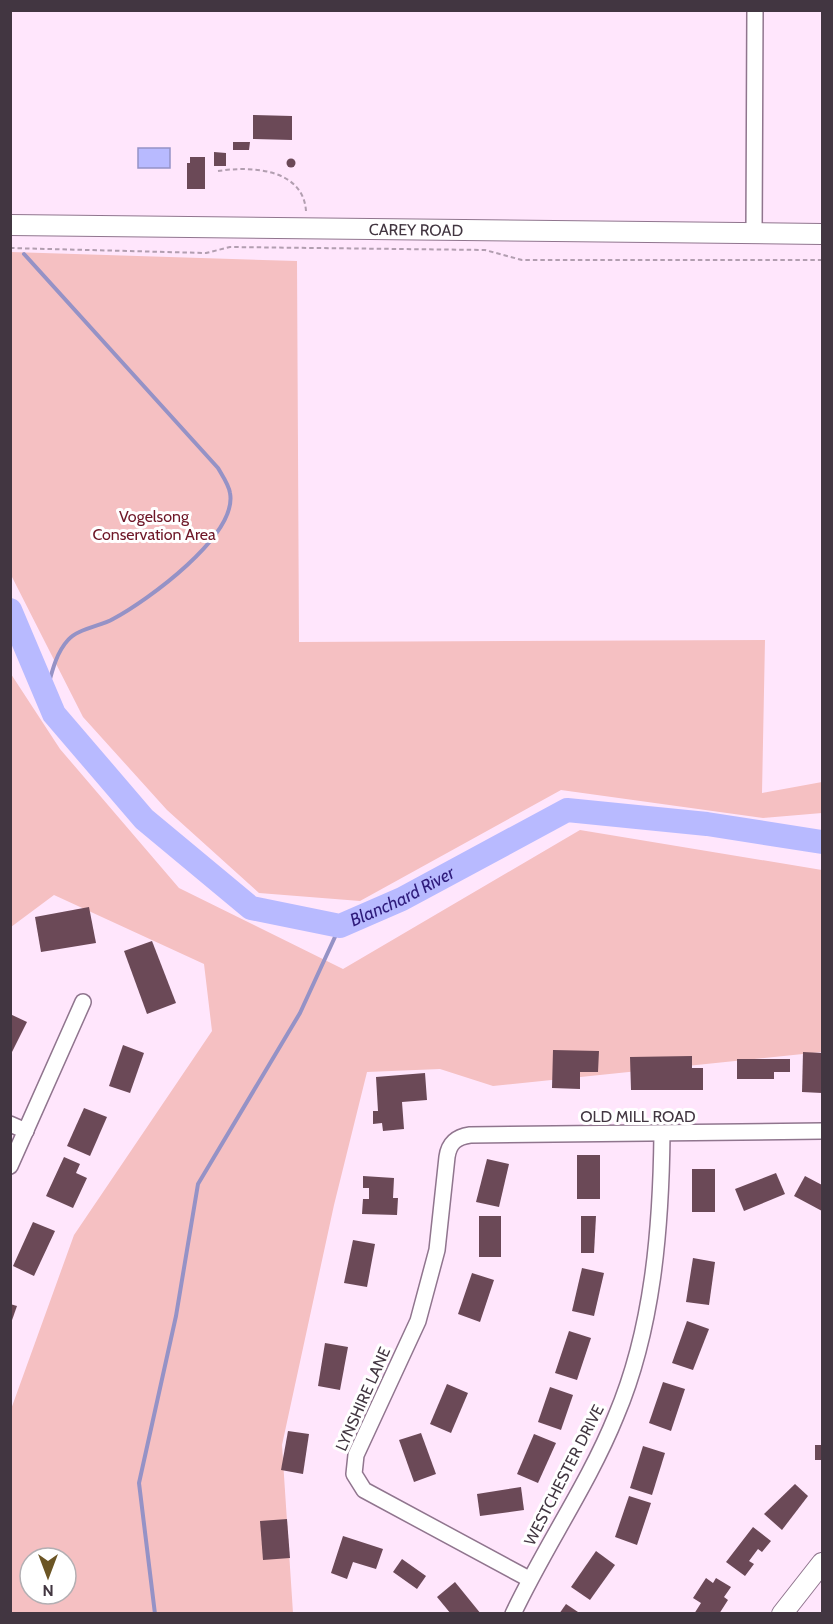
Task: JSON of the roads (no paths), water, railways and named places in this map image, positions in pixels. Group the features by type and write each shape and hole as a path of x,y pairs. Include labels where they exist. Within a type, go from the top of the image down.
{"main road":[{"name":"CAREY ROAD","path":"10,225 822,234"},
{"path":"782,1614 822,1563"}],"street":[{"path":"754,234 755,10"},
{"path":"10,1166 83,1002"},
{"path":"10,1124 26,1131"},
{"name":"OLD MILL ROAD","path":"456,1139 470,1135 822,1131"},
{"name":"WESTCHESTER DRIVE","path":"513,1614 529,1580 584,1483 623,1396 646,1312 652,1274 661,1177 662,1134"},
{"name":"LYNSHIRE LANE","path":"456,1139 448,1149 437,1250 418,1321 356,1455 354,1474 364,1490 529,1580"}],"water":[{"path":"138,148 170,148 170,168 138,168"}],"waterway":[{"path":"24,254 218,468 230,493 229,510 220,528 187,565 147,598 128,610 108,621 77,633 68,640 57,658 46,694"},
{"name":"Blanchard River","path":"10,610 54,714 144,819 251,908 340,926 402,899 567,810 707,824 822,842"},
{"path":"155,1614 139,1483 176,1316 198,1184 300,1013 340,926"}],"park label":[{"name":"Vogelsong Conservation Area","path":"154,525"}]}
